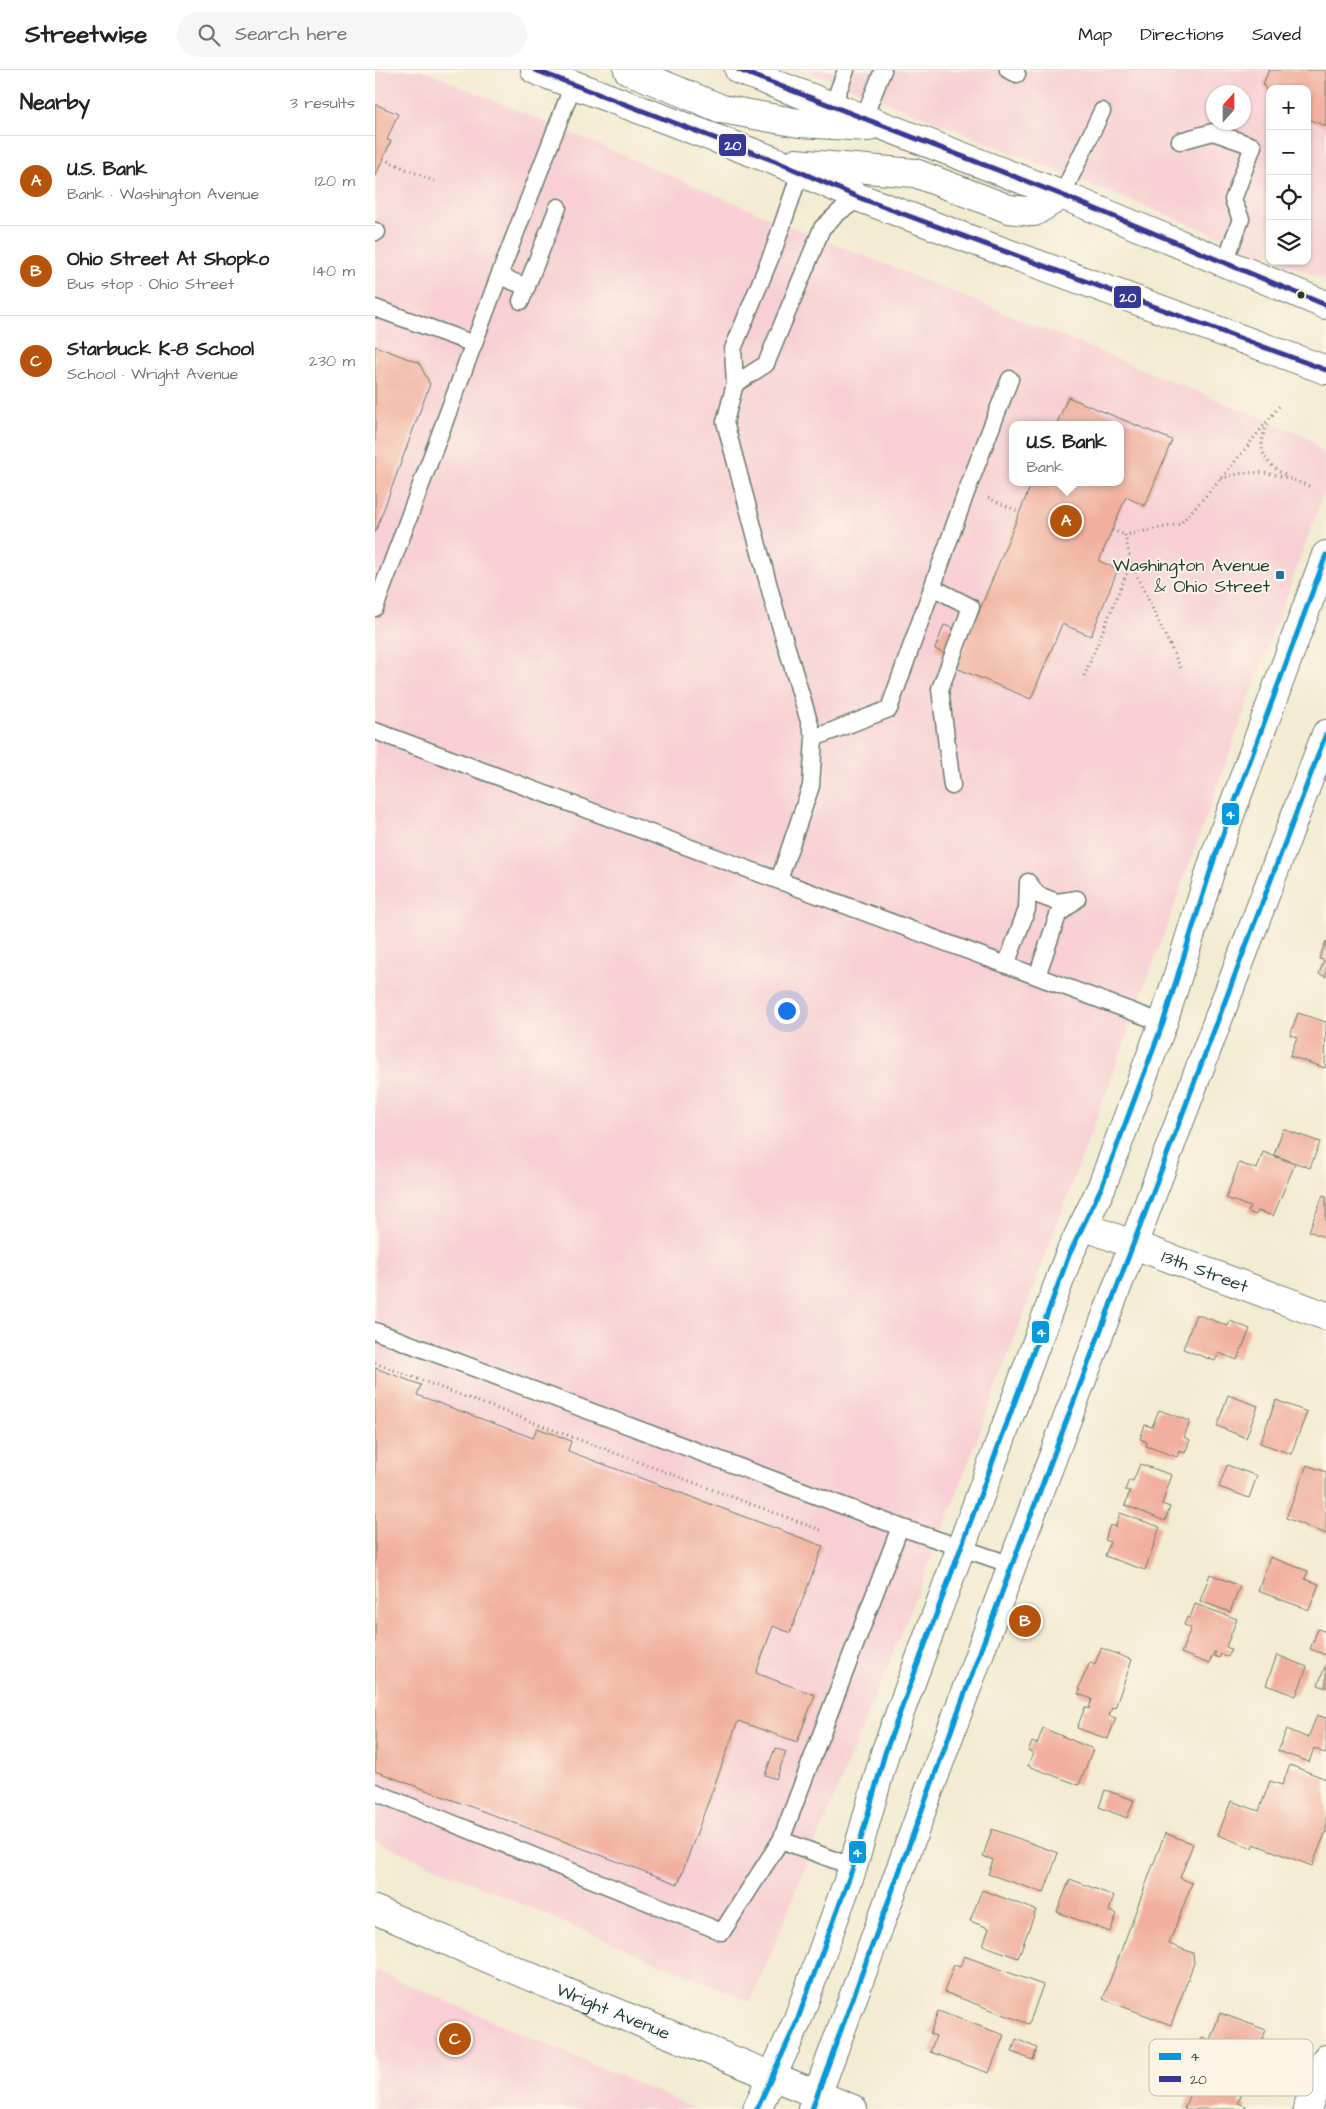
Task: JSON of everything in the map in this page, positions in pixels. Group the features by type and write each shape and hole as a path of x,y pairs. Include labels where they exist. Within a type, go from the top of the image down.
{"street":[{"path":"535,70 577,78 860,198 1326,370"},
{"path":"628,70 722,109 799,123 892,128"},
{"path":"739,70 1062,195 1326,305"},
{"path":"775,161 915,173 1009,209 1034,212 1062,195"},
{"path":"757,2109 796,2024 853,1867 885,1753 962,1549 1069,1255 1102,1186 1163,1023 1216,853 1326,555"},
{"path":"815,2102 1012,1565 1326,734"},
{"name":"13th Street","path":"1083,1226 1326,1316"},
{"name":"Wright Avenue","path":"377,1916 771,2077 815,2102 853,2109"},
{"path":"1313,2093 1326,2059"},
{"path":"1307,2109 1312,2096"}],"lane":[{"path":"833,105 846,70"},
{"path":"864,117 883,70"},
{"path":"375,608 473,344 577,78"},
{"path":"1062,195 1101,111"},
{"path":"1180,141 1213,132 1253,146 1233,200 1241,219 1225,262"},
{"path":"779,880 811,786 813,738 774,605 725,422 735,384 733,349 774,248 800,173"},
{"path":"735,384 765,364 822,228 839,212 860,198"},
{"path":"499,276 524,294 558,207"},
{"path":"375,308 473,344"},
{"path":"813,738 889,709 932,587 1010,379"},
{"path":"932,587 971,607 940,689 952,786"},
{"path":"375,731 1163,1023"},
{"path":"1006,964 1027,909 1028,882 1038,895 1057,902 1077,899 1058,915 1037,976"},
{"path":"375,1331 900,1527 1012,1565"},
{"path":"375,1792 722,1932 781,1840 900,1527"},
{"path":"781,1840 853,1867"}],"path":[{"path":"383,159 434,181"},
{"path":"1112,530 1125,535 1180,524 1221,480 1281,404"},
{"path":"1268,421 1262,438 1262,451 1274,468 1293,480 1312,488"},
{"path":"1221,480 1236,473 1252,471 1293,480"},
{"path":"996,501 1019,512"},
{"path":"1125,535 1131,563 1182,671"},
{"path":"1084,676 1131,563"},
{"path":"375,1363 823,1531"}],"shaded area":[{"path":"375,70 422,70 754,211 1306,436 1326,456 1326,486 1321,501 1129,1030 952,1507 751,2002 375,1841"},
{"path":"808,70 1326,70 1326,280 1289,265 1311,265 1311,85 1266,85 1266,255"},
{"path":"375,1970 696,2109 375,2109"}],"building":[{"path":"1269,70 1326,70 1326,126 1311,120 1311,85 1266,85 1266,90 1263,84"},
{"path":"375,104 398,114 387,140 391,141 375,177"},
{"path":"375,346 419,363 430,384 375,533"},
{"path":"1068,397 1172,440 1145,506 1126,497 1099,561 1118,569 1091,636 1062,624 1031,699 956,668 1030,486 1124,486 1124,421 1058,421"},
{"path":"944,625 955,629 945,654 935,649"},
{"path":"1326,941 1326,977 1319,974 1324,960 1319,959"},
{"path":"1298,1013 1326,1022 1325,1068 1290,1056 1297,1037 1290,1035"},
{"path":"1283,1129 1320,1142 1310,1168 1274,1155"},
{"path":"1263,1152 1295,1164 1273,1216 1258,1211 1256,1215 1248,1212 1250,1207 1226,1198 1239,1163 1257,1169"},
{"path":"1323,1195 1326,1196 1326,1238 1309,1231"},
{"path":"1196,1314 1228,1326 1230,1321 1250,1329 1237,1360 1219,1353 1215,1361 1183,1349"},
{"path":"375,1368 421,1385 417,1395 533,1438 537,1428 554,1434 571,1441 568,1451 823,1546 790,1633 773,1626 756,1673 815,1695 797,1742 738,1721 678,1884 375,1771"},
{"path":"1228,1395 1258,1406 1246,1438 1217,1426"},
{"path":"1276,1400 1307,1412 1291,1454 1260,1443"},
{"path":"1159,1410 1190,1421 1184,1437 1190,1440 1185,1453 1179,1451 1177,1457 1146,1446 1147,1442 1140,1439 1145,1425 1152,1427"},
{"path":"1140,1464 1172,1475 1162,1504 1170,1507 1165,1521 1125,1505 1130,1491 1125,1490 1129,1480 1133,1481"},
{"path":"1227,1465 1257,1476 1249,1498 1219,1487"},
{"path":"1307,1465 1326,1472 1326,1534 1286,1518"},
{"path":"1120,1513 1160,1527 1145,1570 1105,1556 1110,1542 1105,1540 1110,1525 1115,1527"},
{"path":"1270,1557 1308,1571 1305,1579 1319,1584 1309,1610 1258,1591"},
{"path":"1210,1574 1240,1586 1230,1612 1200,1601"},
{"path":"1195,1604 1237,1619 1226,1647 1231,1649 1228,1657 1221,1654 1219,1658 1214,1656 1216,1652 1214,1652 1209,1664 1181,1653 1191,1628 1184,1625 1187,1617 1190,1618"},
{"path":"1318,1629 1326,1632 1326,1655 1310,1649"},
{"path":"1101,1648 1132,1660 1115,1708 1112,1707 1109,1716 1116,1718 1108,1739 1077,1728 1085,1707 1089,1709 1092,1699 1078,1694 1080,1690 1078,1689 1090,1662 1095,1664"},
{"path":"1277,1655 1307,1667 1296,1696 1266,1685"},
{"path":"1326,1664 1326,1688 1318,1685"},
{"path":"1317,1715 1326,1718 1326,1754 1314,1748 1309,1762 1278,1751 1287,1729 1308,1738"},
{"path":"1043,1728 1093,1749 1079,1785 1028,1766 1033,1753 1028,1751 1032,1742 1037,1744"},
{"path":"775,1748 786,1752 776,1779 765,1775"},
{"path":"1290,1765 1326,1779 1326,1831 1312,1866 1254,1844 1252,1848 1218,1835 1231,1801 1259,1811 1270,1781 1282,1785"},
{"path":"1105,1790 1134,1800 1127,1818 1099,1807"},
{"path":"992,1829 1058,1853 1044,1893 988,1874 993,1860 983,1856"},
{"path":"1165,1833 1193,1844 1180,1878 1192,1883 1169,1944 1193,1953 1194,1963 1171,2025 1103,1999"},
{"path":"1070,1879 1114,1896 1109,1911 1117,1914 1110,1932 1057,1912"},
{"path":"982,1890 1036,1910 1018,1958 983,1945 989,1928 970,1921"},
{"path":"964,1956 1043,1985 1029,2024 944,1992 954,1965 960,1967"},
{"path":"938,2011 1004,2035 989,2073 930,2052 936,2036 930,2034"},
{"path":"1220,2013 1266,2030 1263,2039 1210,2039"},
{"path":"1016,2039 1037,2048 1033,2060 1012,2052"},
{"path":"1189,2096 1241,2096 1238,2103 1246,2106 1245,2109 1184,2109"}],"transit line":[{"name":"20","path":"535,70 775,161 860,198 1326,370"},
{"name":"20","path":"739,70 1062,195 1326,305"},
{"name":"4","path":"757,2109 796,2024 853,1867 885,1753 1069,1255 1102,1186 1163,1023 1216,853 1326,555"},
{"name":"4","path":"812,2109 1012,1565 1326,734"}],"place":[{"name":"U.S. Bank","path":"1066,521"},
{"name":"Washington Avenue & Ohio Street","path":"1280,575"},
{"name":"Ohio Street At Shopko","path":"1025,1621"},
{"name":"Starbuck K-8 School","path":"455,2039"}]}
